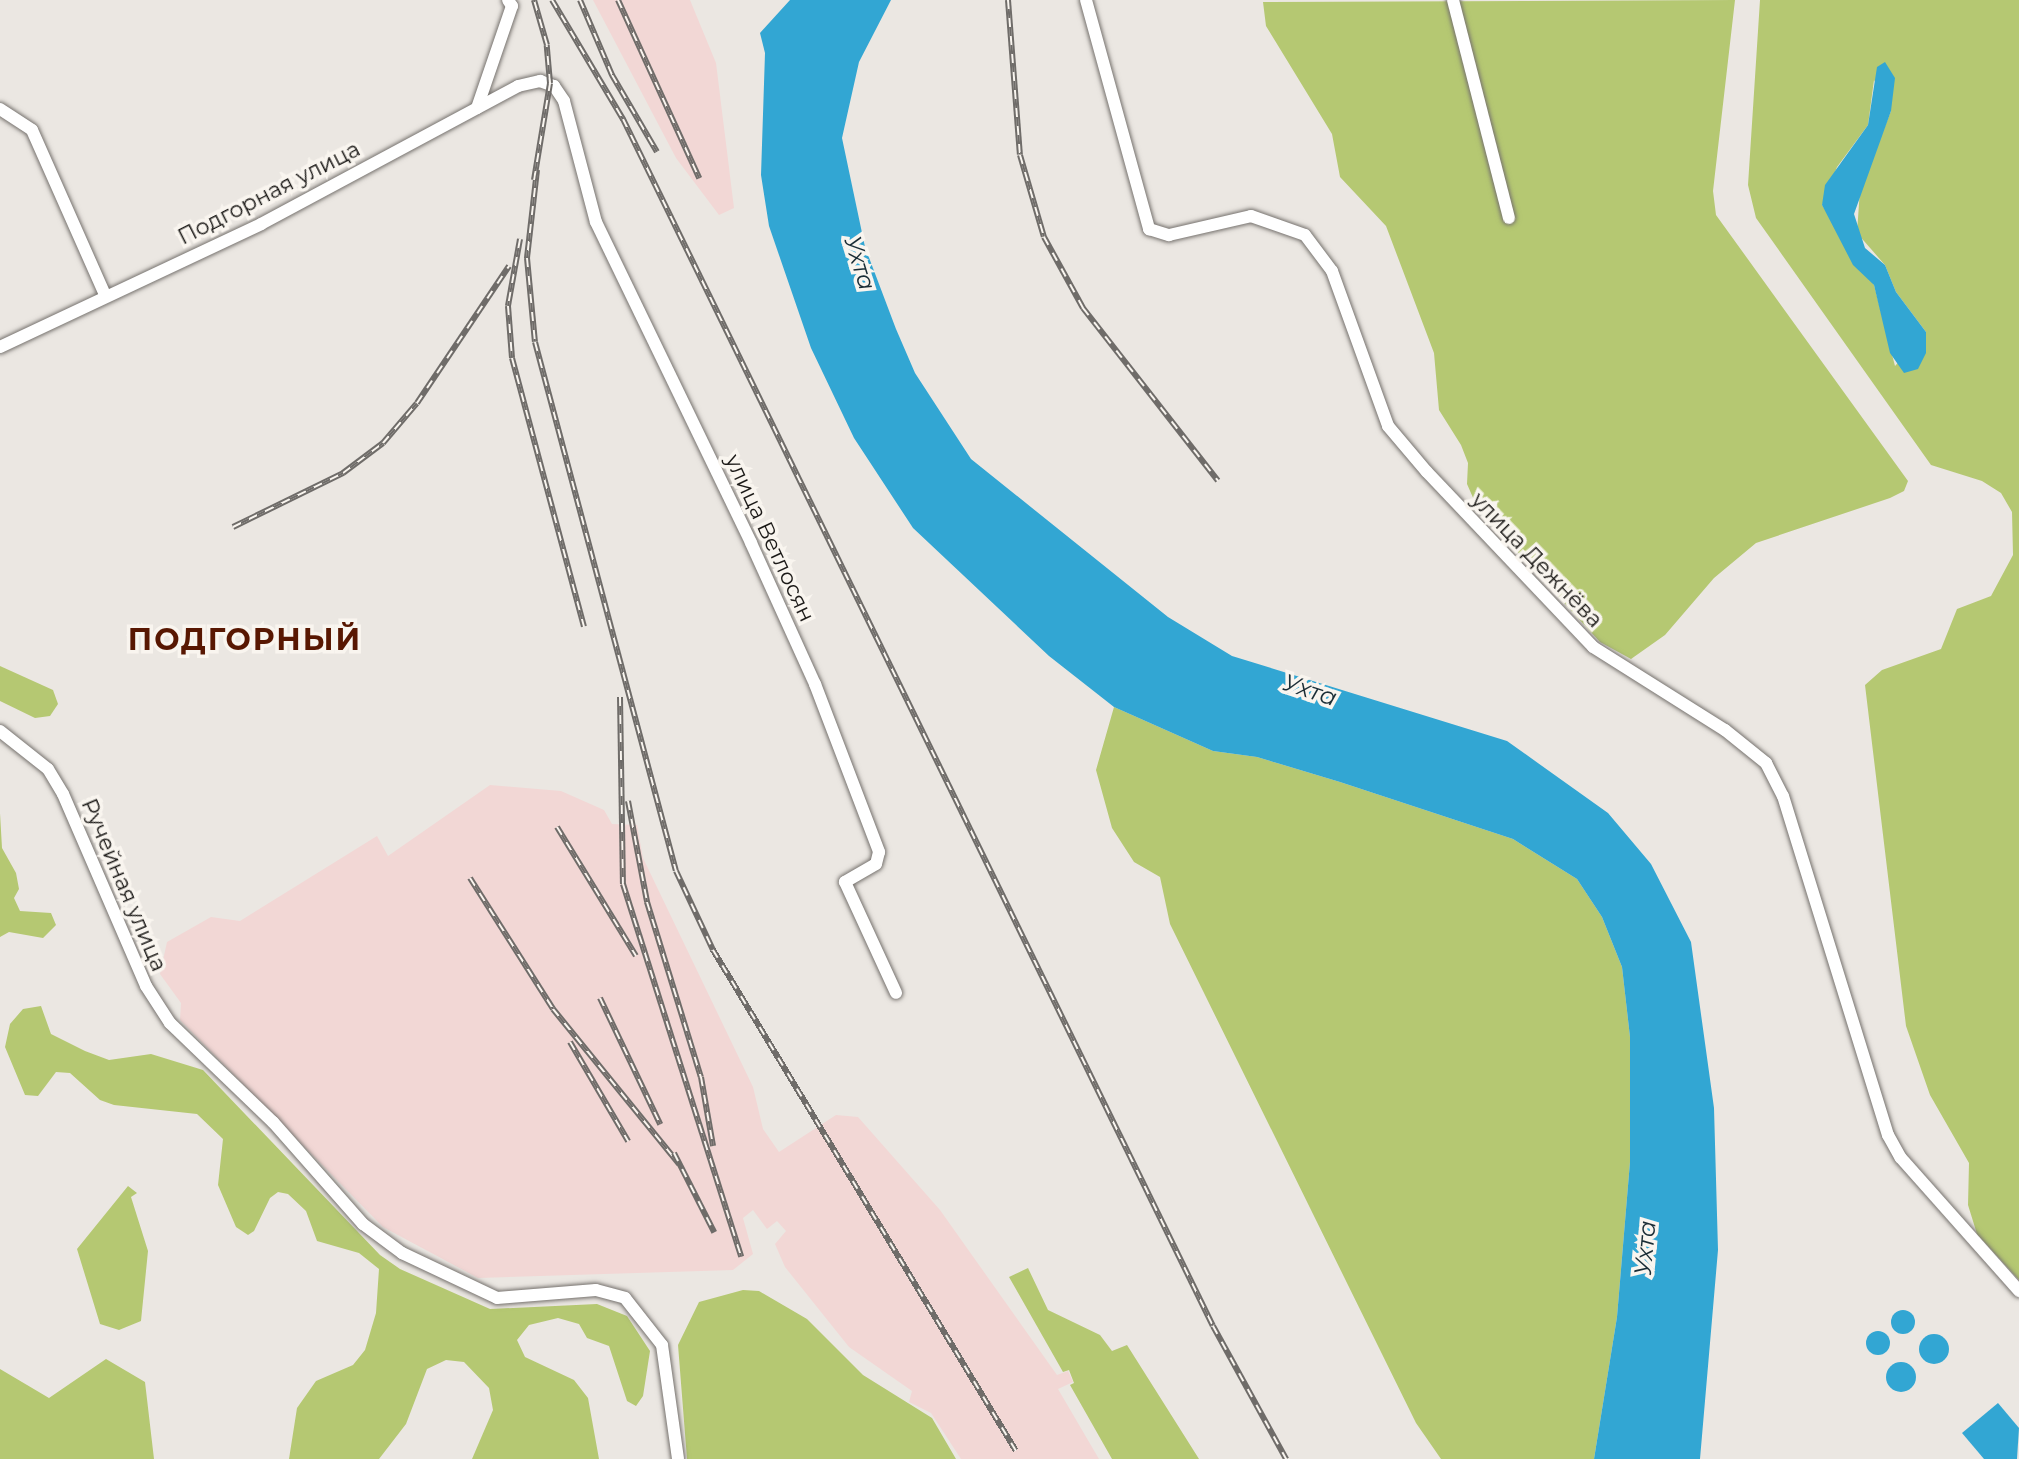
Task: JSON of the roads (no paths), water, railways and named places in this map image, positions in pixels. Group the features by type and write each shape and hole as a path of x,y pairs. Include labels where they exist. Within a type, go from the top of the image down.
{"street":[{"name":"улица Дежнёва","path":"1086,0 1149,229 1169,235 1251,216 1305,235 1332,271 1388,426 1427,472 1593,647 1725,730 1766,763 1783,796 1888,1135 1901,1158 2019,1291"},
{"path":"1453,0 1509,218"},
{"path":"477,108 510,3"},
{"name":"Подгорная улица","path":"0,347 261,224 529,82 554,86"},
{"name":"улица Ветлосян","path":"554,86 564,101 596,222 758,557 815,684 879,852 876,864 845,882 896,993"},
{"path":"0,109 32,130 105,295"},
{"name":"Ручейная улица","path":"0,731 48,769 92,854 146,986 170,1023 273,1122 363,1224 402,1253 497,1298 596,1290 625,1298 662,1345 678,1459"}],"water":[{"name":"Ухта","path":"790,0 891,0 859,62 842,138 865,247 896,329 915,373 971,459 1168,617 1232,656 1507,741 1608,813 1651,864 1691,942 1714,1108 1718,1250 1700,1459 1594,1459 1617,1317 1630,1162 1630,1037 1622,967 1602,917 1577,879 1513,839 1257,757 1213,751 1114,707 1049,656 913,528 854,438 811,348 769,226 761,175 765,53 760,33"},
{"path":"1885,62 1895,78 1891,111 1854,214 1865,248 1885,265 1896,292 1926,332 1926,353 1918,369 1904,373 1890,353 1874,285 1853,265 1822,205 1825,185 1868,125 1877,67"},
{"path":"1898,1310 1908,1310 1915,1317 1915,1327 1908,1334 1898,1334 1891,1327 1891,1317"},
{"path":"1873,1331 1883,1331 1890,1338 1890,1348 1883,1355 1873,1355 1866,1348 1866,1338"},
{"path":"1934,1334 1945,1338 1949,1349 1945,1360 1934,1364 1923,1360 1919,1349 1923,1338"},
{"path":"1901,1362 1912,1366 1916,1377 1912,1388 1901,1392 1890,1388 1886,1377 1890,1366"},
{"path":"1998,1403 2019,1428 2017,1459 1984,1459 1962,1433"}],"railway":[{"path":"534,0 547,45 550,83 534,180"},
{"path":"552,0 623,119 1213,1326 1286,1459"},
{"path":"580,0 612,75 657,152"},
{"path":"618,0 699,178"},
{"path":"1008,0 1020,155 1044,237 1083,308 1218,481"},
{"path":"537,170 527,258 535,342 676,871 713,950 1016,1451"},
{"path":"520,239 508,306 512,358 584,626"},
{"path":"233,527 343,473 383,443 417,403 509,266"},
{"path":"620,697 623,884 741,1257"},
{"path":"628,801 647,902 701,1077 713,1146"},
{"path":"557,827 636,956"},
{"path":"470,878 553,1009 679,1164"},
{"path":"600,998 660,1124"},
{"path":"570,1042 628,1141"},
{"path":"674,1153 714,1232"}],"district":[{"name":"ПОДГОРНЫЙ","path":"245,640"}]}
